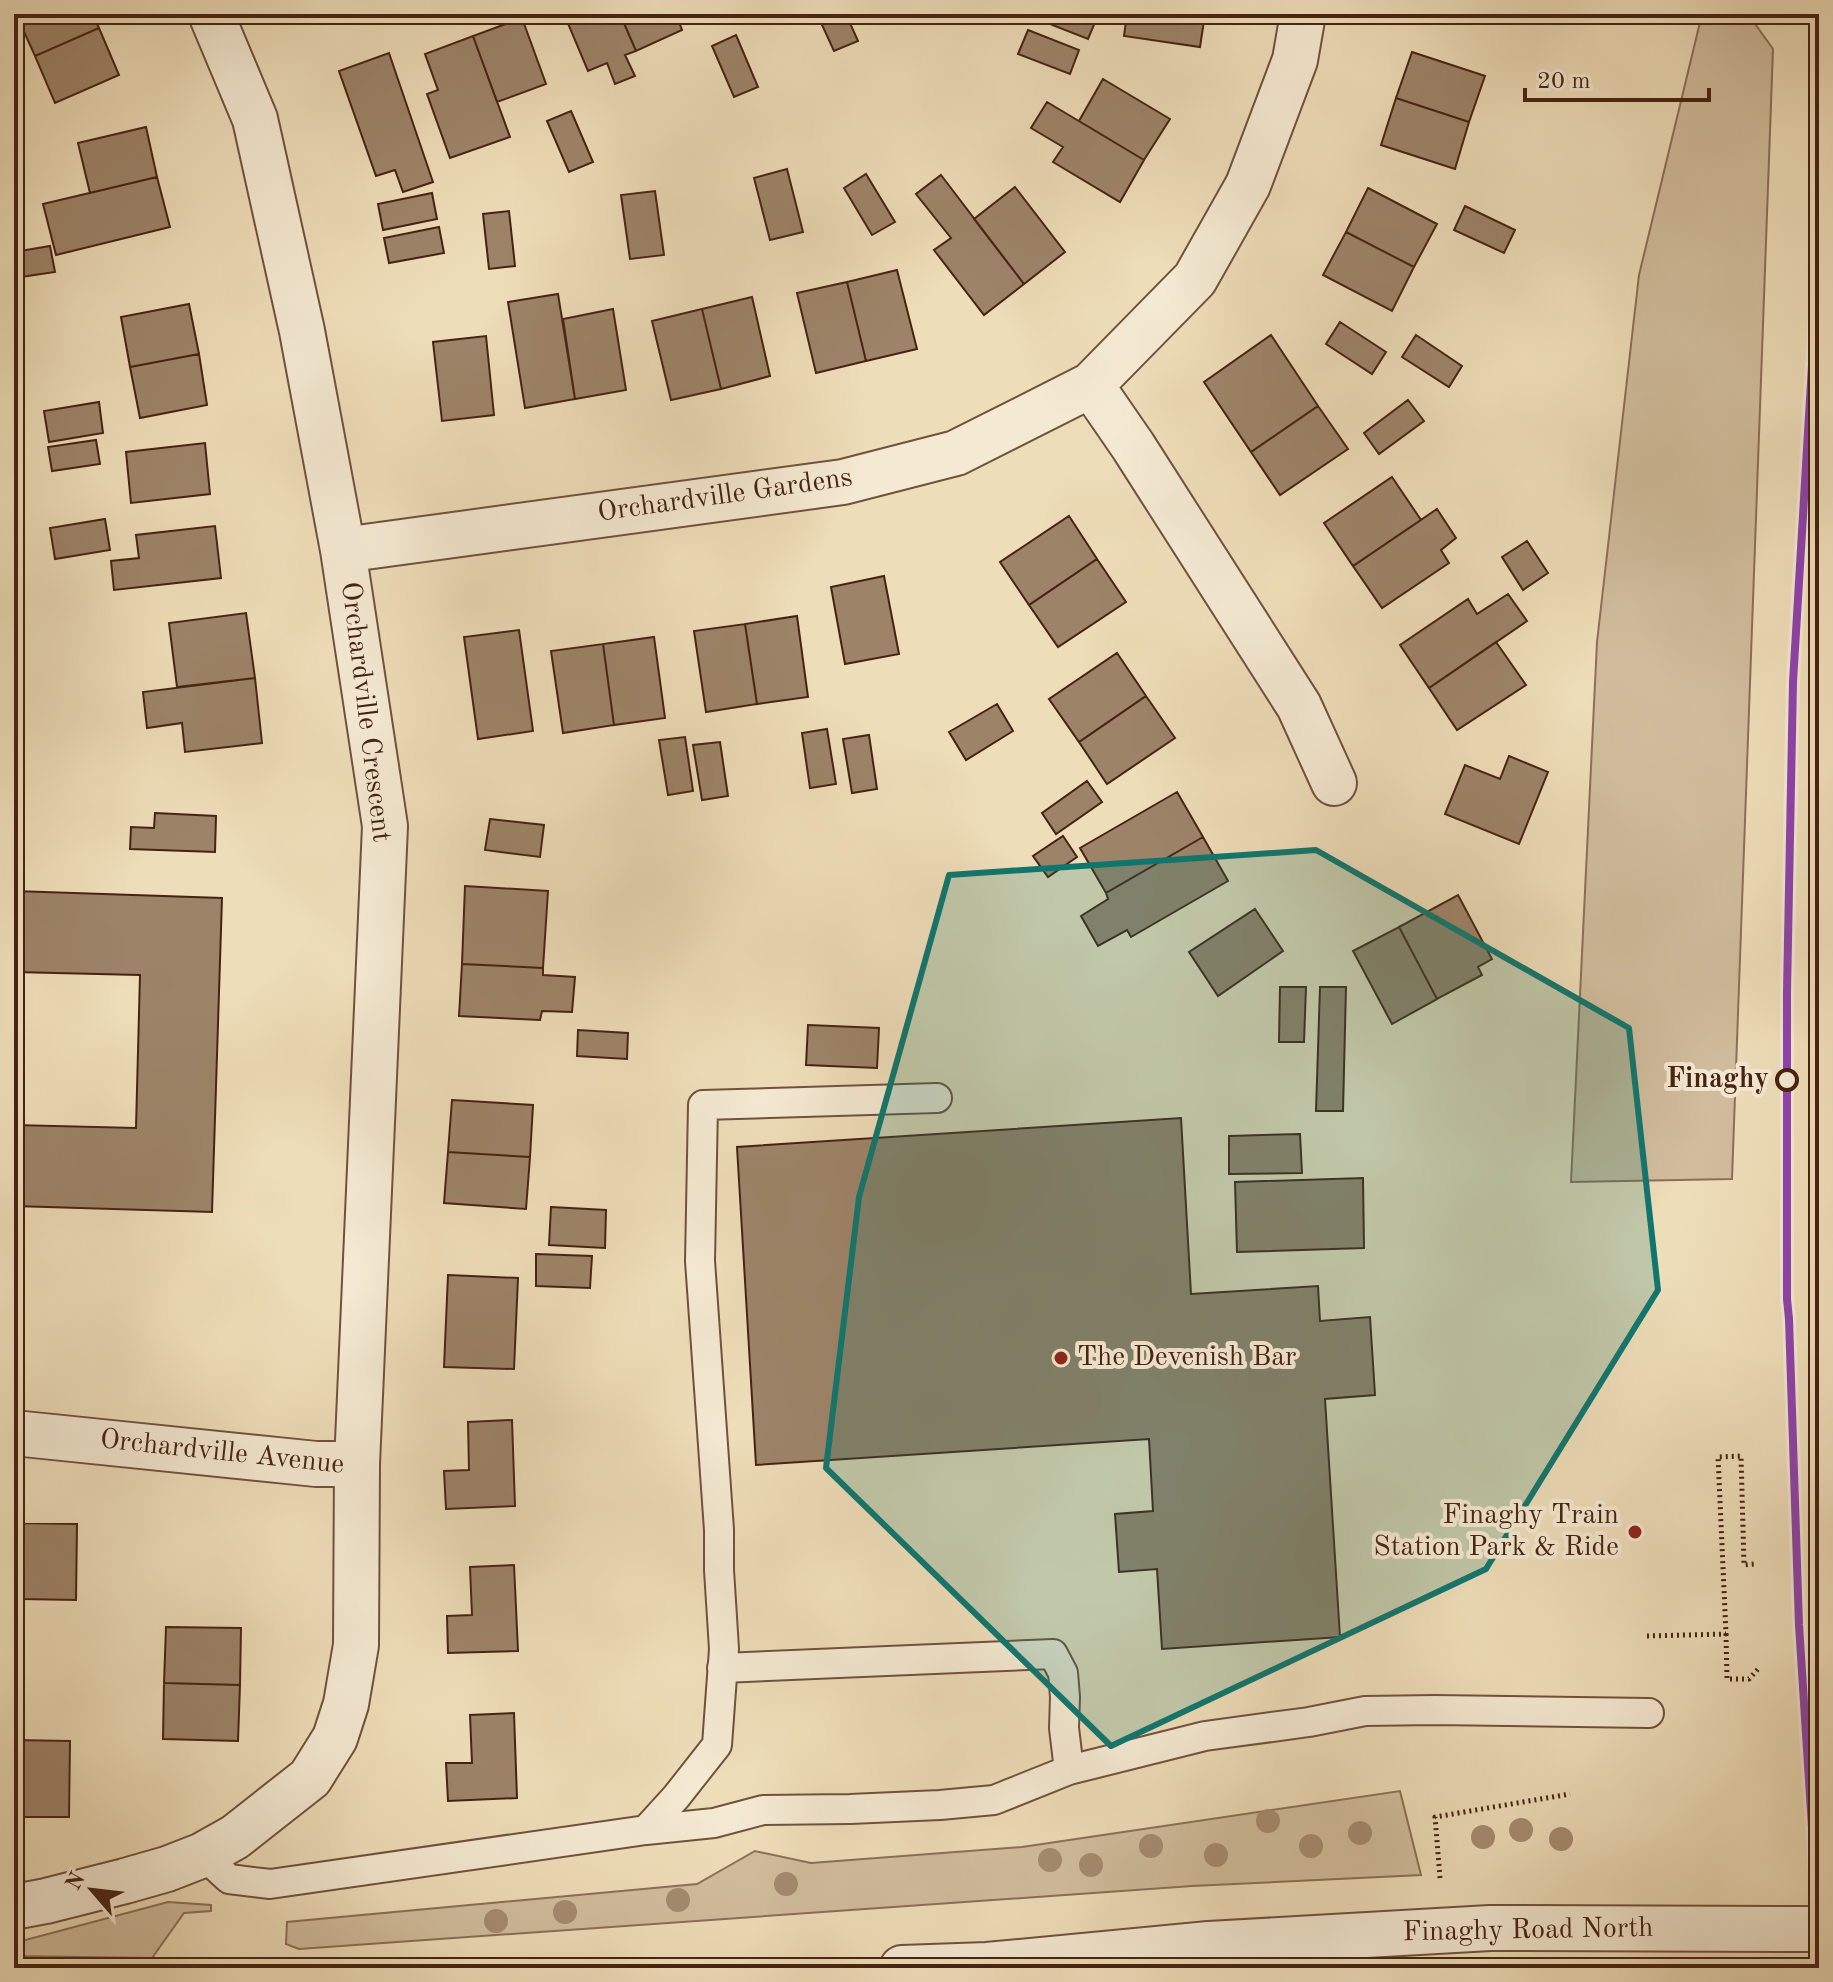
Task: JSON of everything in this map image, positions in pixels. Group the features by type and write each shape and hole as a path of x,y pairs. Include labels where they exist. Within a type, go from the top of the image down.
{"street":[{"name":"Orchardville Gardens","path":"343,550 843,482 956,453 1091,385 1195,279 1248,185 1295,60 1303,14"},
{"name":"Orchardville Crescent","path":"223,17 255,119 302,331 343,550 385,826 357,1464"},
{"path":"1091,385 1299,706 1334,783"},
{"name":"Orchardville Avenue","path":"14,1433 316,1464 357,1464 356,1645 346,1704 335,1738 310,1778 235,1837 203,1855 125,1881 14,1907"},
{"name":"Finaghy Road North","path":"902,1968 987,1965 1209,1944 1490,1928 1819,1929"}],"lane":[{"path":"646,1830 717,1745 724,1649 700,1261 703,1105 937,1098"},
{"path":"722,1668 1053,1654 1063,1673 1069,1770"},
{"path":"203,1855 229,1879 270,1884 714,1823 763,1810 865,1809 994,1800 1069,1770 1205,1736 1365,1711 1649,1713"}],"path":[{"path":"1754,1564 1744,1565 1741,1456 1718,1457 1727,1679 1749,1679 1758,1669"},
{"path":"1647,1636 1726,1634"},
{"path":"1441,1887 1435,1817 1570,1794"}],"highlighted area":[{"path":"1316,850 1629,1028 1658,1290 1486,1569 1111,1746 826,1468 859,1197 949,875"}],"shaded area":[{"path":"1702,14 1748,14 1773,49 1732,1179 1571,1182 1597,642 1639,275"},
{"path":"1400,1791 1421,1875 1192,1886 299,1949 286,1944 287,1922 697,1884 755,1851 811,1863 1022,1847"},
{"path":"168,1902 211,1905 211,1911 184,1913 152,1958 14,1956 14,1943"}],"building":[{"path":"16,14 92,14 99,28 35,56"},
{"path":"564,14 620,14 636,51 625,55 635,76 615,84 607,63 588,71"},
{"path":"620,14 676,14 682,30 636,51"},
{"path":"817,14 846,14 858,41 834,51"},
{"path":"1039,14 1098,15 1088,39 1037,19"},
{"path":"1127,14 1205,14 1200,47 1124,36"},
{"path":"522,18 546,84 497,102 473,36"},
{"path":"99,28 119,75 55,103 35,56"},
{"path":"1028,30 1079,50 1070,74 1018,54"},
{"path":"736,35 758,87 734,97 712,46"},
{"path":"473,36 510,137 450,158 427,94 438,90 425,54"},
{"path":"1412,52 1485,76 1469,122 1396,98"},
{"path":"389,53 433,182 403,192 395,170 376,176 339,71"},
{"path":"1103,79 1170,119 1144,160 1079,121"},
{"path":"1396,98 1469,122 1455,169 1381,145"},
{"path":"1047,102 1144,160 1120,202 1053,162 1063,147 1031,128"},
{"path":"571,111 593,162 569,172 547,121"},
{"path":"146,127 157,177 90,193 78,143"},
{"path":"787,169 803,232 770,240 754,178"},
{"path":"866,174 895,222 872,235 844,188"},
{"path":"941,175 1024,284 984,315 934,250 951,238 916,194"},
{"path":"157,177 170,227 56,255 43,204"},
{"path":"1015,187 1065,252 1024,284 974,219"},
{"path":"1368,188 1437,224 1414,267 1346,232"},
{"path":"655,191 664,255 630,259 621,195"},
{"path":"432,193 437,219 383,230 378,204"},
{"path":"1465,206 1515,230 1504,253 1454,230"},
{"path":"509,211 515,266 489,269 483,214"},
{"path":"439,227 444,253 389,263 384,238"},
{"path":"1346,232 1414,267 1392,311 1323,275"},
{"path":"50,246 55,272 14,278 14,252"},
{"path":"897,270 917,349 866,361 847,282"},
{"path":"847,282 866,361 816,373 797,293"},
{"path":"558,294 575,399 525,408 508,302"},
{"path":"752,297 770,376 721,389 702,309"},
{"path":"189,304 199,354 130,367 121,317"},
{"path":"613,309 626,390 575,399 563,319"},
{"path":"702,309 721,389 671,400 652,321"},
{"path":"1340,322 1386,352 1372,374 1326,344"},
{"path":"1271,335 1318,406 1251,452 1204,382"},
{"path":"1416,335 1462,366 1449,387 1402,357"},
{"path":"486,336 494,415 442,421 433,342"},
{"path":"199,354 207,405 140,418 130,367"},
{"path":"1408,400 1424,421 1379,454 1364,433"},
{"path":"99,402 103,433 49,442 44,411"},
{"path":"1318,406 1348,449 1280,495 1251,452"},
{"path":"96,440 100,464 52,471 48,447"},
{"path":"205,443 210,494 131,503 126,452"},
{"path":"1392,477 1421,520 1353,566 1324,523"},
{"path":"1437,509 1456,538 1441,550 1449,563 1382,608 1353,566"},
{"path":"1069,516 1097,559 1029,605 1000,562"},
{"path":"105,519 110,550 55,559 50,528"},
{"path":"215,526 221,578 114,590 111,561 139,558 136,535"},
{"path":"1527,541 1548,573 1523,590 1502,557"},
{"path":"1097,559 1126,602 1058,647 1029,605"},
{"path":"884,576 899,654 845,664 831,587"},
{"path":"1508,594 1527,621 1429,688 1400,645 1468,599 1477,614"},
{"path":"246,613 255,678 177,687 169,623"},
{"path":"797,616 808,697 757,704 745,624"},
{"path":"745,624 757,704 706,712 694,631"},
{"path":"519,630 533,731 478,739 464,637"},
{"path":"654,637 665,718 614,725 603,644"},
{"path":"1496,642 1526,685 1457,730 1429,688"},
{"path":"603,644 614,725 563,733 551,651"},
{"path":"1117,653 1146,696 1079,742 1049,699"},
{"path":"255,678 262,743 185,752 182,723 147,728 143,692"},
{"path":"1146,696 1175,738 1107,784 1079,742"},
{"path":"997,704 1013,731 966,760 949,732"},
{"path":"827,729 836,784 810,788 802,733"},
{"path":"869,735 877,789 852,793 843,739"},
{"path":"685,737 693,791 668,795 659,740"},
{"path":"720,742 728,796 702,800 693,745"},
{"path":"1509,756 1548,772 1519,844 1445,814 1465,765 1500,779"},
{"path":"1087,781 1102,802 1056,834 1042,813"},
{"path":"1177,792 1203,837 1106,893 1080,848"},
{"path":"155,813 216,816 215,852 130,849 131,827 154,828"},
{"path":"490,819 544,825 540,857 485,850"},
{"path":"1063,836 1077,857 1048,877 1033,856"},
{"path":"1203,837 1228,881 1131,937 1127,930 1098,946 1081,916 1108,899 1106,893"},
{"path":"465,886 548,891 543,968 462,964"},
{"path":"14,891 222,898 212,1212 14,1206 14,1125 136,1128 140,975 14,972"},
{"path":"1458,895 1492,959 1478,967 1482,975 1437,999 1399,927"},
{"path":"1255,909 1283,951 1218,996 1189,952"},
{"path":"1399,927 1437,999 1392,1024 1353,951"},
{"path":"462,964 543,968 543,975 575,977 572,1012 542,1011 540,1020 459,1016"},
{"path":"1280,987 1306,987 1304,1042 1279,1042"},
{"path":"1320,987 1346,987 1343,1111 1316,1111"},
{"path":"808,1025 879,1028 877,1068 806,1065"},
{"path":"578,1030 628,1033 627,1059 577,1056"},
{"path":"452,1100 533,1105 530,1157 448,1152"},
{"name":"The Devenish Bar","path":"1181,1118 1191,1294 1318,1286 1320,1321 1370,1317 1375,1395 1325,1399 1340,1637 1162,1649 1157,1569 1119,1572 1115,1514 1153,1511 1149,1439 756,1465 737,1147"},
{"path":"1300,1134 1302,1173 1229,1174 1229,1136"},
{"path":"448,1152 530,1157 526,1209 444,1203"},
{"path":"1363,1178 1364,1248 1237,1252 1235,1182"},
{"path":"551,1207 606,1210 605,1248 549,1245"},
{"path":"536,1254 592,1256 590,1288 536,1286"},
{"path":"448,1275 518,1278 514,1369 444,1367"},
{"path":"512,1420 515,1506 446,1509 444,1471 469,1470 468,1422"},
{"path":"14,1523 20,1523 21,1599 14,1599"},
{"path":"20,1523 77,1524 76,1600 21,1599"},
{"path":"514,1565 518,1651 448,1653 447,1616 472,1615 470,1567"},
{"path":"166,1627 241,1628 240,1685 164,1683"},
{"path":"164,1683 240,1685 238,1741 163,1739"},
{"path":"514,1713 517,1798 448,1801 446,1763 472,1763 470,1715"},
{"path":"14,1740 70,1741 69,1817 14,1817"}],"transit line":[{"path":"1819,249 1793,682 1787,992 1787,1299 1799,1625 1819,1936"}],"place":[{"name":"Finaghy","path":"1787,1080"},
{"name":"The Devenish Bar","path":"1061,1358"},
{"name":"Finaghy Train Station Park & Ride","path":"1635,1532"}]}
